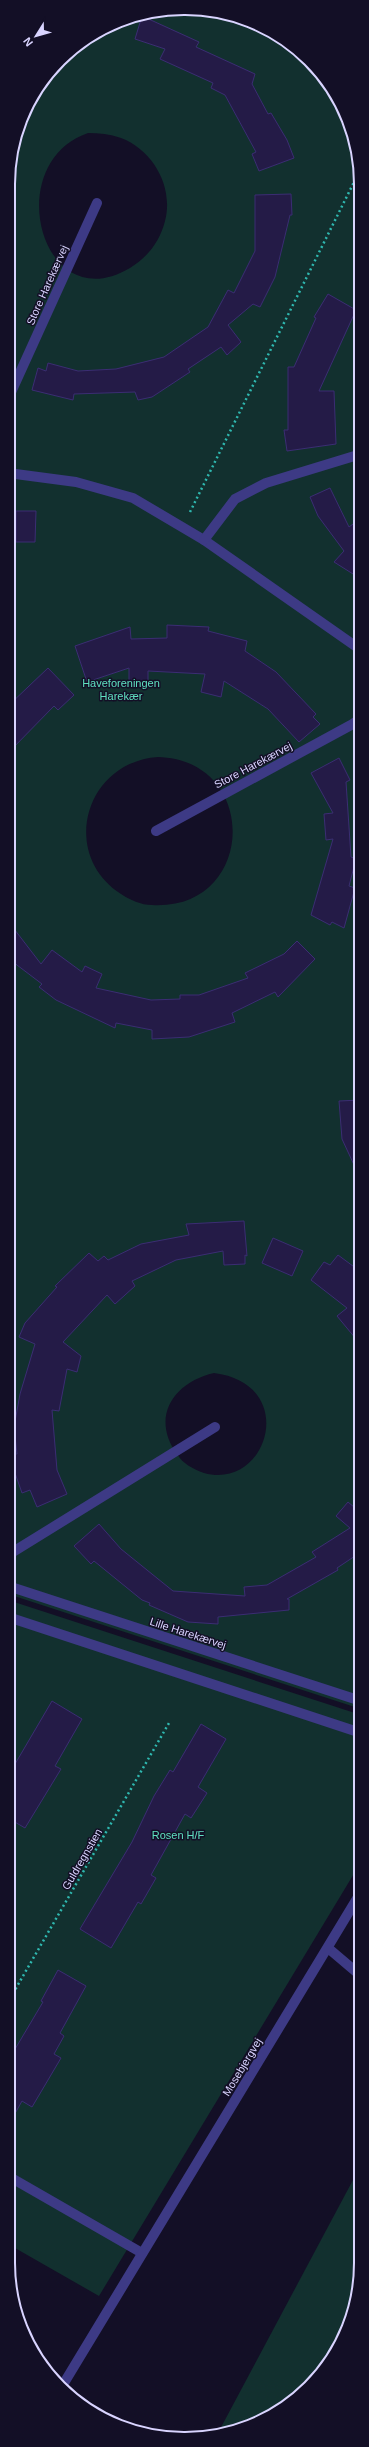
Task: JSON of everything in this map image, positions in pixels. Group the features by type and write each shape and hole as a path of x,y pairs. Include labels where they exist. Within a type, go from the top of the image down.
{"street":[{"name":"Store Harekærvej","path":"15,384 97,203"},
{"path":"204,540 235,499 266,482 354,456"},
{"path":"15,474 76,482 133,498 204,540 354,645"},
{"name":"Store Harekærvej","path":"156,831 354,723"},
{"path":"15,1551 214,1427"},
{"name":"Lille Harekærvej","path":"15,1588 354,1699"},
{"path":"15,1620 354,1731"},
{"name":"Mosebjergvej","path":"65,2382 354,1904"},
{"path":"328,1948 354,1970"},
{"path":"15,2180 142,2253"}],"path":[{"path":"183,527 354,182"},
{"name":"Guldregnstien","path":"15,1990 169,1724"}],"green space":[{"name":"Haveforeningen Harekær","path":"196,15 218,18 259,32 288,50 319,81 337,110 345,130 353,162 354,1707 15,1596 16,162 24,130 32,110 50,81 73,57 81,50 110,32 130,24 162,16","holes":["88,133 104,134 121,138 143,151 158,171 166,195 167,208 163,228 148,254 130,268 99,279 74,273 54,256 43,232 39,203 45,174 61,150","158,757 192,764 215,782 229,807 233,834 227,862 211,885 186,900 152,905 140,903 121,894 102,877 90,856 86,834 89,812 98,792 113,775 133,763","214,1373 241,1381 258,1396 266,1414 265,1434 258,1452 245,1467 226,1474 204,1473 182,1461 169,1440 166,1427 166,1414 170,1403 178,1393 188,1384"]},
{"name":"Rosen H/F","path":"15,1602 354,1713 354,1874 99,2296 15,2248"},
{"path":"354,2178 353,2285 345,2317 337,2337 319,2366 288,2397 259,2415 221,2428"}],"building":[{"path":"148,19 199,42 196,47 255,74 252,84 268,114 271,113 287,140 294,158 259,171 252,154 256,152 225,95 211,88 213,83 160,59 165,49 135,39 140,21"},
{"path":"291,194 292,215 290,215 275,277 260,307 253,304 228,325 241,342 227,355 221,347 188,369 190,372 152,397 138,400 135,392 74,394 73,400 32,390 38,368 46,371 48,363 78,371 116,369 164,357 208,327 228,290 234,293 255,251 255,195"},
{"path":"328,294 354,309 354,314 319,391 334,391 336,444 287,451 284,430 288,430 288,367 294,367 316,318 314,317"},
{"path":"330,488 349,527 354,523 354,575 334,562 344,551 318,516 310,497"},
{"path":"16,511 36,511 35,542 16,542"},
{"path":"167,625 209,627 208,631 247,641 245,651 276,672 316,714 313,717 320,724 299,742 268,709 224,681 221,697 201,692 205,674 148,671 148,684 129,685 129,668 87,682 75,646 130,627 131,639 167,638"},
{"path":"48,668 74,695 58,710 54,706 15,746 15,699"},
{"path":"339,758 350,780 346,782 351,857 354,858 354,867 349,886 354,888 354,892 344,928 332,922 330,925 311,915 333,839 326,840 324,814 333,813 311,773"},
{"path":"15,930 41,964 52,950 82,972 85,966 102,974 96,988 151,1000 180,999 180,995 199,995 248,978 245,973 284,954 297,941 315,959 278,997 275,992 232,1013 235,1022 189,1037 152,1039 152,1030 116,1023 115,1028 56,1000 39,987 42,984 15,964"},
{"path":"354,1100 354,1165 342,1139 339,1101"},
{"path":"244,1221 247,1256 245,1255 245,1264 224,1265 223,1251 176,1260 132,1281 135,1286 115,1304 107,1295 63,1342 81,1356 77,1372 67,1369 59,1411 52,1410 57,1470 67,1494 37,1507 30,1490 22,1493 15,1473 15,1454 17,1454 15,1422 20,1394 35,1344 19,1337 25,1323 57,1287 55,1286 89,1253 98,1261 104,1256 108,1260 141,1244 189,1235 186,1224"},
{"path":"273,1238 303,1251 292,1276 262,1263"},
{"path":"338,1255 354,1267 354,1337 337,1316 347,1308 311,1280 324,1262 330,1265"},
{"path":"348,1502 354,1507 354,1557 337,1568 338,1570 287,1599 289,1599 289,1610 218,1617 218,1624 188,1622 149,1605 150,1603 142,1600 94,1561 91,1564 74,1546 99,1524 121,1549 173,1591 245,1596 244,1587 267,1585 316,1557 312,1552 350,1528 336,1516"},
{"path":"52,1701 82,1719 55,1766 61,1769 25,1828 15,1822 15,1764"},
{"path":"201,1724 226,1739 198,1787 207,1793 191,1818 185,1814 151,1875 156,1878 141,1904 138,1902 111,1948 80,1929 132,1842 154,1796 170,1770 173,1772"},
{"path":"58,1970 86,1986 60,2033 64,2036 54,2054 61,2058 32,2107 22,2101 15,2114 15,2049 43,2002 41,2001"}]}
